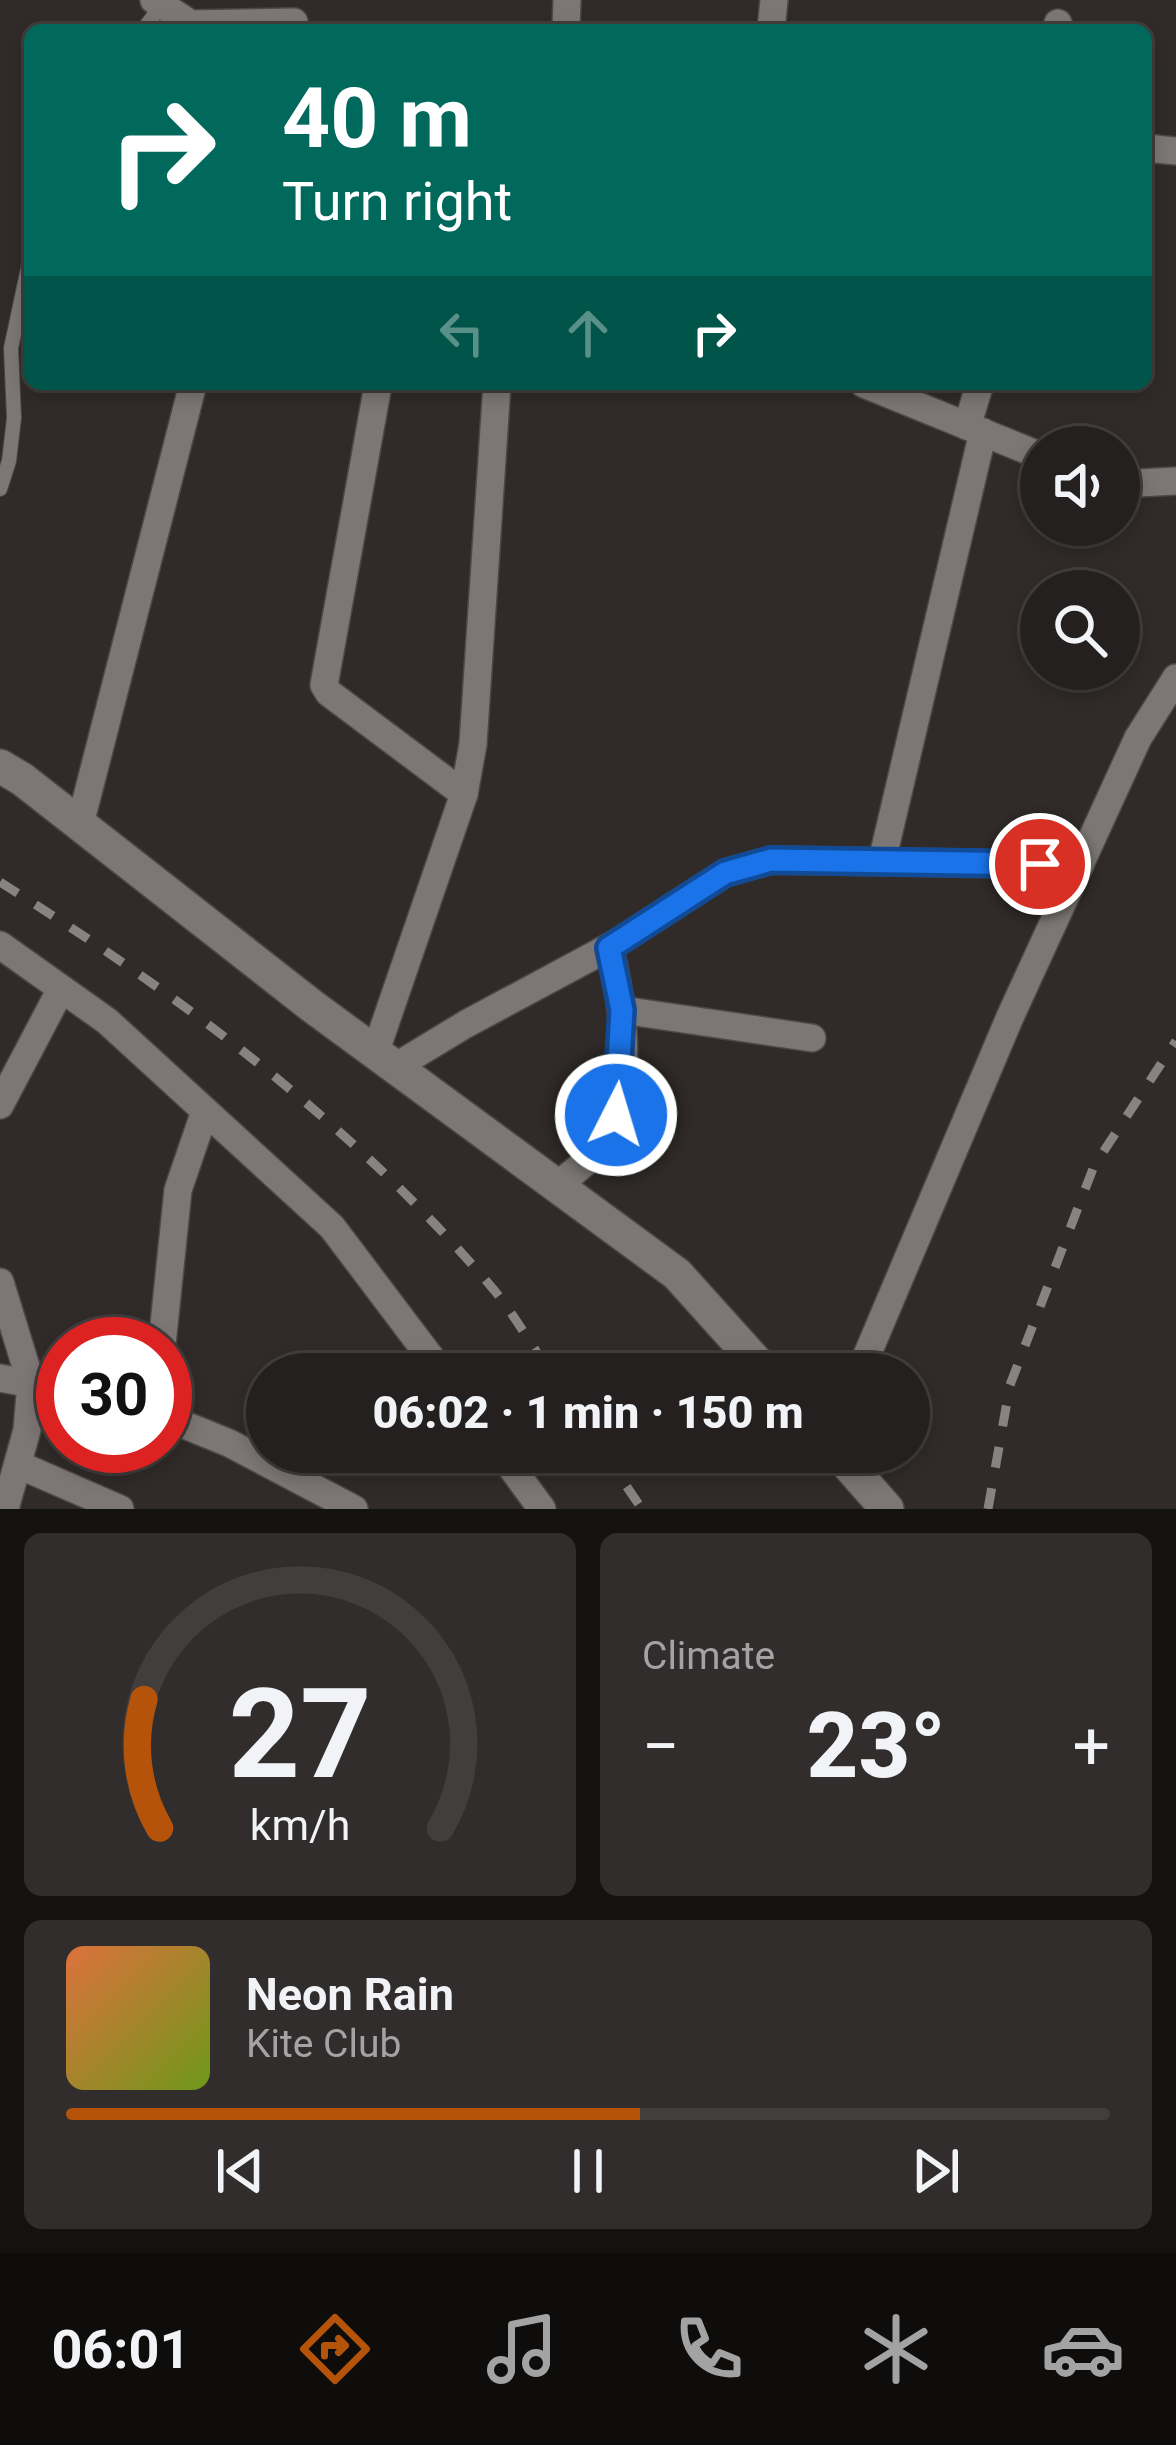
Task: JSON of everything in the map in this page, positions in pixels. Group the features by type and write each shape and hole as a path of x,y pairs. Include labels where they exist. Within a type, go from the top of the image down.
{"street":[{"path":"158,3 190,24"},
{"path":"225,24 294,24"},
{"path":"80,824 191,390"},
{"path":"377,390 324,685 464,794"},
{"path":"385,1060 464,794 473,744 497,390"},
{"path":"879,390 1020,447"},
{"path":"882,861 975,429 979,390"},
{"path":"1140,483 1176,481"},
{"path":"868,1353 920,1224 1138,738 1176,678"},
{"path":"0,766 22,778 385,1060 677,1274 748,1353"},
{"path":"385,1060 466,1024 609,948 725,873 771,860 1080,865"},
{"path":"0,945 106,1021 332,1227 427,1353"},
{"path":"557,1186 609,1136 620,1092 622,1010 609,948"},
{"path":"0,1105 62,989"},
{"path":"622,1010 812,1038"},
{"path":"165,1317 178,1190 205,1111"},
{"path":"0,1282 31,1383 27,1430 5,1509"},
{"path":"0,1378 36,1384"},
{"path":"192,1428 354,1509"},
{"path":"19,1465 120,1509"},
{"path":"515,1473 542,1509"},
{"path":"855,1473 887,1509"}],"lane":[{"path":"0,489 14,418 11,348 24,287"}],"railway":[{"path":"0,882 134,970 325,1119 441,1230 494,1290 537,1353"},
{"path":"988,1509 1010,1385 1094,1166 1176,1041"},
{"path":"617,1473 642,1509"}],"route":[{"path":"616,1115 622,1010 609,948 725,873 771,860 1040,864"}]}
